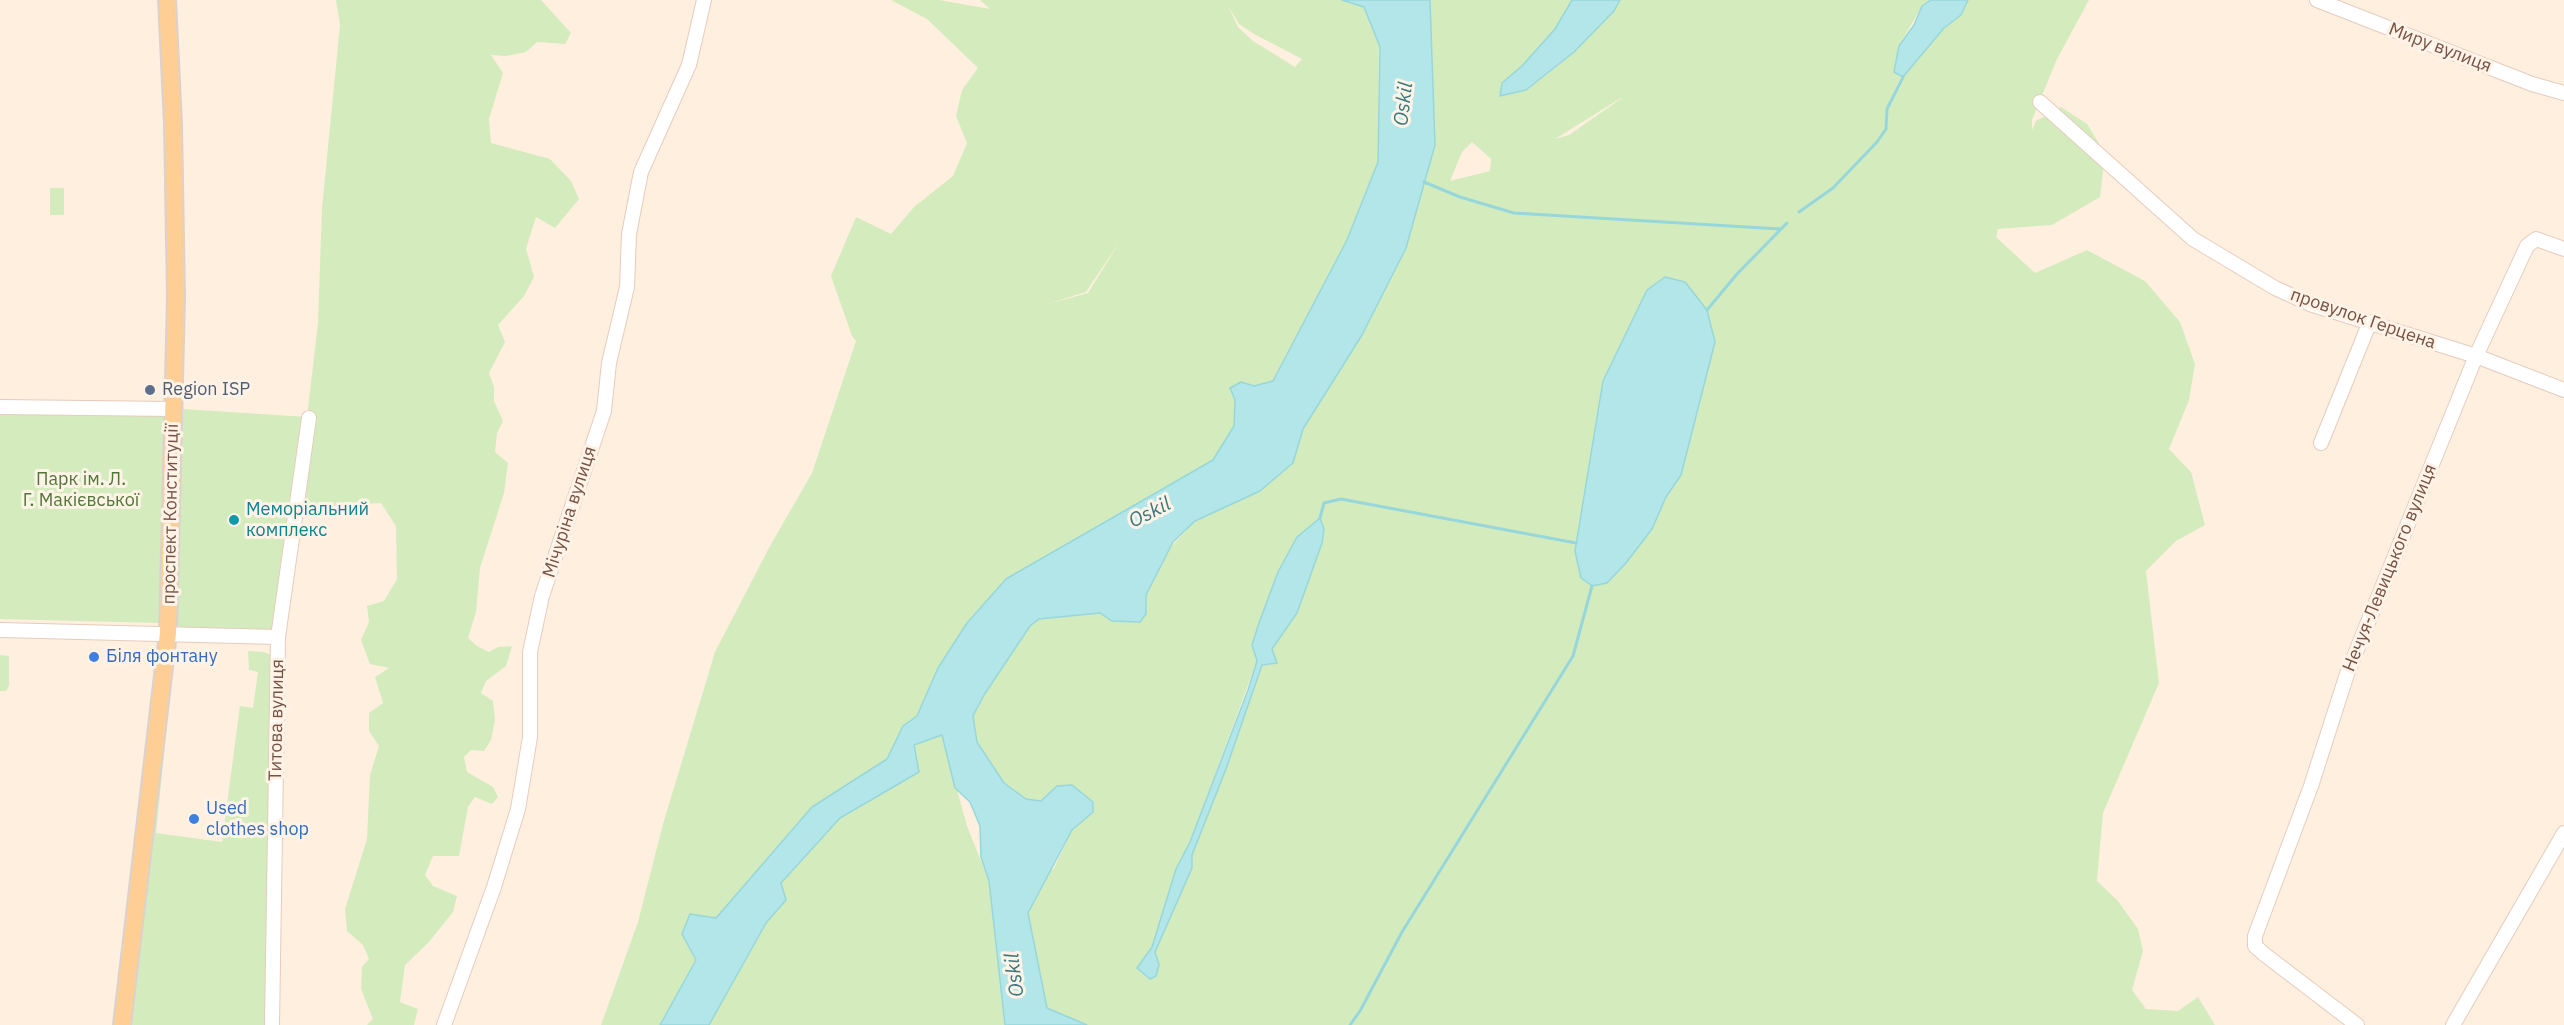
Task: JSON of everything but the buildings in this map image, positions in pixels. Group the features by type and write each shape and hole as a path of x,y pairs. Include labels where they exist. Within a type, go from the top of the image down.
{"main road":[{"name":"проспект Конституції","path":"122,1025 168,633 176,255 167,0"}],"street":[{"name":"Мічуріна вулиця","path":"444,1025 494,887 518,809 530,737 530,652 542,596 603,411 609,363 627,287 629,234 641,172 689,65 704,0"},
{"name":"Миру вулиця","path":"2317,0 2564,93"},
{"name":"провулок Герцена","path":"2040,102 2193,239 2301,300 2369,324 2476,356 2564,390"},
{"name":"Нечуя-Левицького вулиця","path":"2357,1025 2255,946 2255,936 2311,786 2347,674 2476,356 2527,246 2536,239 2564,249"},
{"path":"2321,443 2369,324"},
{"path":"0,407 174,409"},
{"name":"Титова вулиця","path":"272,1025 278,637 309,418"},
{"path":"0,630 278,637"},
{"path":"2453,1025 2564,833"}],"green space":[{"path":"336,0 541,0 571,33 565,44 537,42 526,52 506,56 491,55 503,73 489,119 491,143 550,159 571,181 579,199 555,228 536,217 526,249 534,277 524,296 498,325 505,342 489,373 494,387 494,401 503,421 497,433 495,452 508,463 504,493 480,568 476,612 468,638 489,652 498,647 512,646 506,666 486,681 481,693 493,701 495,720 491,740 484,751 471,750 464,757 467,772 493,787 498,797 492,804 475,797 468,807 459,856 433,856 425,875 433,886 457,896 453,912 429,942 405,965 400,1002 418,1009 414,1025 367,1025 373,1019 361,989 362,967 369,959 363,945 347,931 345,909 367,839 370,775 379,746 369,731 369,713 383,703 375,677 389,668 370,664 361,640 369,622 367,606 384,601 397,579 396,526 381,503 297,508 273,631 194,630 180,628 176,621 183,409 307,417 318,323 322,208 340,25"},
{"path":"891,0 939,0 990,9 980,0 1342,0 1364,7 1379,44 1378,162 1347,240 1287,358 1273,381 1254,386 1241,382 1234,426 1213,460 1006,579 967,623 938,668 917,716 903,726 887,759 812,807 716,919 682,934 696,960 660,1025 601,1025 638,922 663,824 715,652 770,546 812,473 856,341 852,336 831,276 856,217 891,234 914,207 953,176 967,143 956,116 962,90 978,68 927,19","holes":["1228,6 1239,24 1302,59 1295,67 1253,41 1238,27","1120,241 1088,293 1044,305 1086,292"]},
{"path":"1430,0 1573,0 1568,17 1522,66 1502,83 1501,96 1527,90 1574,52 1614,11 1620,0 1931,0 1922,6 1899,46 1894,72 1901,76 1886,109 1905,75 1944,28 1960,15 1968,0 2089,0 2057,59 2032,120 2032,130 2036,121 2061,107 2087,124 2105,153 2100,197 2052,225 1998,229 1996,237 2035,273 2087,250 2145,281 2180,322 2195,364 2189,400 2169,449 2191,472 2205,525 2176,541 2146,571 2159,683 2103,813 2097,881 2118,901 2138,929 2143,951 2132,990 2146,1009 2178,1011 2198,997 2215,1025 1081,1025 1046,1011 1026,911 1046,875 1054,868 1072,830 1092,812 1057,786 1041,802 1026,799 1004,783 977,742 973,716 984,695 1030,626 1067,599 1146,614 1146,595 1169,549 1195,521 1260,491 1293,463 1303,429 1362,335 1406,248 1435,145","holes":["1621,98 1569,135 1555,139","1472,142 1491,159 1490,171 1450,181 1462,152","1647,290 1704,384 1681,475 1666,497 1652,529 1607,583 1603,381","1322,543 1297,613 1262,665 1226,769 1192,855 1192,865 1176,869 1190,842 1257,661 1252,645"]},
{"path":"50,188 64,188 64,215 50,215"},
{"name":"Парк ім. Л. Г. Макієвської","path":"0,407 166,409 159,623 0,619"},
{"path":"158,647 175,647 156,833 222,842 240,706 253,708 258,672 249,670 248,651 264,652 278,658 272,1025 114,1025"},
{"path":"0,655 9,656 9,686 6,691 0,691"},
{"path":"942,735 967,826 989,881 1005,1025 709,1025 766,923 785,900 781,883 840,818 919,772 914,745"}],"water":[{"name":"Oskil","path":"1342,0 1430,0 1435,145 1406,248 1362,335 1303,429 1293,463 1260,491 1195,521 1173,542 1146,595 1146,614 1140,622 1112,621 1100,613 1039,619 1030,626 984,695 973,716 977,742 1004,783 1026,799 1041,801 1057,786 1072,785 1093,802 1093,812 1072,830 1028,913 1047,1008 1087,1025 1005,1025 989,881 981,857 980,826 970,802 955,788 942,735 914,745 919,772 840,818 781,883 786,900 766,923 709,1025 660,1025 696,960 682,934 690,914 716,918 812,807 887,759 903,726 917,716 938,668 967,623 1006,579 1213,460 1234,426 1235,400 1230,388 1241,382 1254,386 1273,381 1347,240 1378,162 1380,47 1364,7"},
{"path":"1572,0 1620,0 1614,11 1574,52 1526,90 1500,96 1502,83 1522,66 1555,29"},
{"path":"1931,0 1968,0 1961,15 1944,28 1903,77 1894,72 1899,46 1914,25 1922,6"},
{"path":"1665,277 1685,282 1707,310 1715,342 1681,475 1666,497 1652,529 1626,563 1607,583 1592,586 1581,578 1575,551 1603,381 1647,290"},
{"path":"1320,518 1324,529 1322,543 1297,613 1272,649 1277,663 1262,665 1226,769 1192,855 1192,868 1155,952 1159,965 1156,976 1150,979 1137,968 1152,947 1176,869 1190,842 1248,690 1257,661 1252,645 1259,623 1278,572 1297,537"}],"waterway":[{"path":"1799,212 1833,188 1877,142 1886,129 1887,109 1903,77"},
{"path":"1424,182 1460,197 1514,213 1780,229"},
{"path":"1707,310 1737,274 1787,223"},
{"path":"1320,518 1324,503 1341,499 1576,543"},
{"path":"1350,1025 1360,1011 1402,932 1573,656 1592,586"}],"place":[{"name":"Region ISP","path":"150,390"},
{"name":"Меморіальний комплекс","path":"234,520"},
{"name":"Біля фонтану","path":"94,657"},
{"name":"Used clothes shop","path":"194,819"}]}
